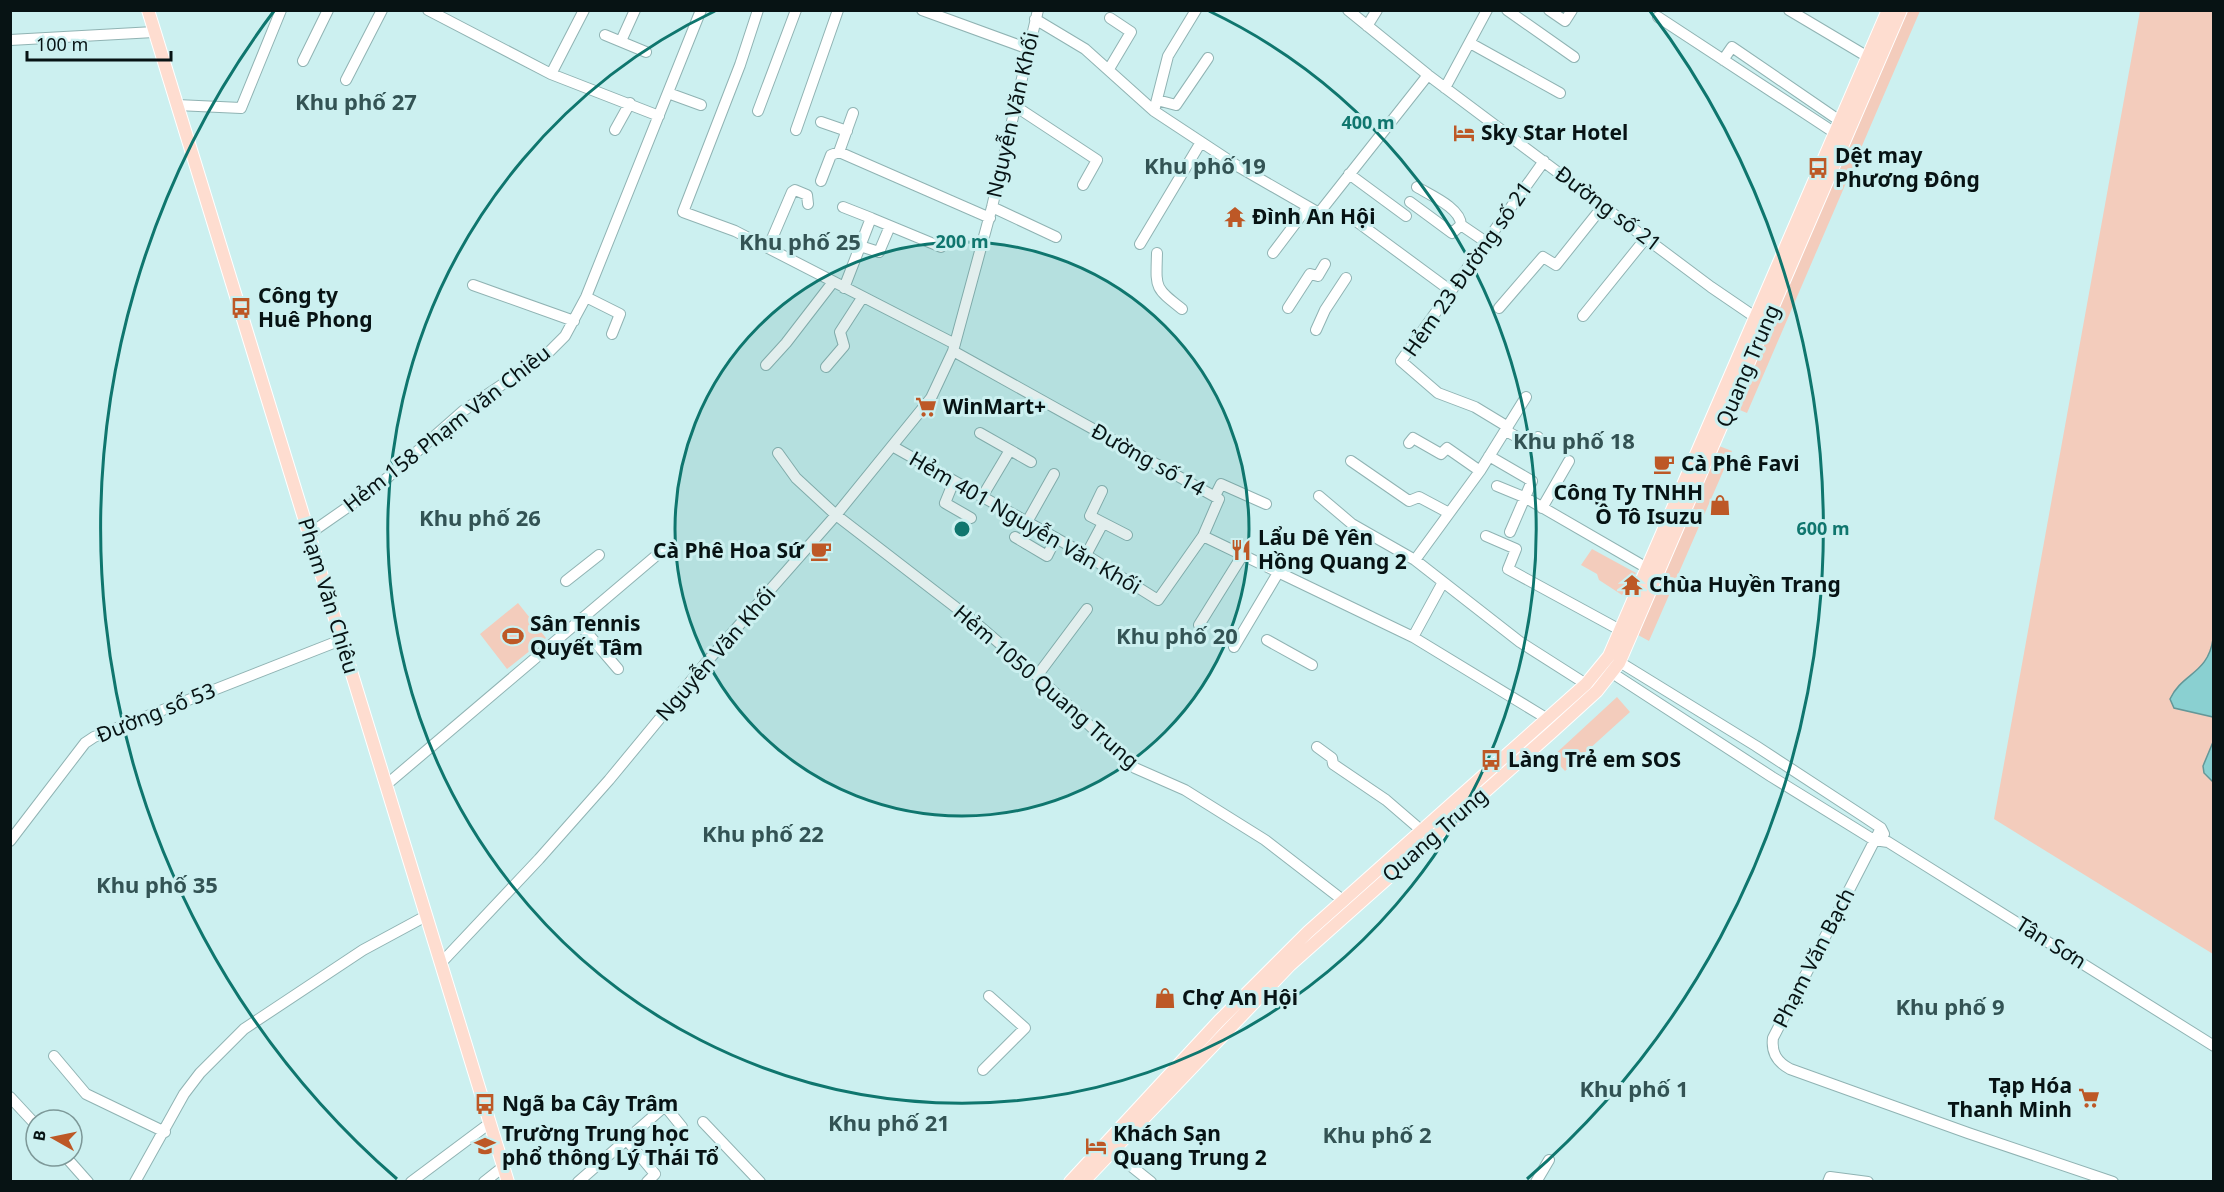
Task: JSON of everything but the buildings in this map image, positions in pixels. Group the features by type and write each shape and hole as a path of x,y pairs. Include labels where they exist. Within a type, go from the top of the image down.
{"main road":[{"name":"Phạm Văn Chiêu","path":"147,10 508,1182"},
{"name":"Quang Trung","path":"1070,1182 1219,1022 1348,904 1552,732 1597,691 1716,423 1888,10"},
{"name":"Quang Trung","path":"1760,320 1901,10"},
{"name":"Quang Trung","path":"1348,904 1422,831 1546,718 1610,664 1620,630 1647,568 1716,423"},
{"name":"Quang Trung","path":"1083,1182 1312,936"}],"street":[{"path":"177,105 241,108 281,10"},
{"path":"303,61 328,10"},
{"path":"346,80 382,10"},
{"path":"428,10 551,74 659,116"},
{"path":"551,74 584,10"},
{"path":"621,41 635,10"},
{"name":"Hẻm 158 Phạm Văn Chiêu","path":"309,534 378,486 463,411 546,355 565,336 586,297 701,10"},
{"name":"Đường số 14","path":"758,10 728,98 683,212 735,231 833,282 1215,496 1220,502 1203,536"},
{"path":"758,111 796,10"},
{"path":"796,130 838,10"},
{"path":"922,10 1029,49"},
{"path":"1155,106 1168,56 1196,10"},
{"name":"Đường số 21","path":"1348,10 1445,88 1760,320"},
{"path":"1367,26 1377,10"},
{"path":"1445,88 1487,10"},
{"path":"1507,10 1575,57"},
{"path":"1549,10 1565,21 1572,10"},
{"path":"1789,10 1868,57"},
{"path":"1036,15 1085,49 1201,142 1307,208 1319,213 1428,75"},
{"name":"Nguyễn Văn Khối","path":"441,963 539,859 836,515 931,399 954,348 991,212 1036,15"},
{"path":"1109,69 1131,32 1110,18"},
{"path":"1658,18 1835,133"},
{"path":"10,40 154,32"},
{"path":"605,35 646,52"},
{"path":"1470,43 1560,93"},
{"path":"1723,60 1732,47 1840,121"},
{"path":"1155,106 1176,105 1208,58"},
{"path":"670,88 702,105"},
{"path":"615,130 630,103"},
{"path":"1015,106 1097,160 1083,185"},
{"path":"839,152 853,113"},
{"path":"822,122 847,131"},
{"path":"1140,244 1201,142"},
{"path":"821,181 831,155 839,152 1056,237"},
{"name":"Hẻm 23 Đường số 21","path":"1507,429 1475,407 1438,393 1401,361 1544,161"},
{"path":"1349,174 1406,216"},
{"path":"1410,202 1452,233 1461,225 1461,219 1456,212 1417,187"},
{"path":"768,248 792,192 795,190 807,195 808,204"},
{"path":"1499,308 1543,257 1556,265 1603,206"},
{"path":"843,207 941,248"},
{"path":"1273,253 1307,208"},
{"path":"844,288 871,218"},
{"path":"1356,221 1451,291"},
{"path":"1461,225 1486,242"},
{"path":"861,246 879,252 890,226"},
{"path":"1583,316 1646,238"},
{"path":"1157,253 1156,282 1159,291 1182,309"},
{"path":"1288,308 1310,274 1318,276 1325,264"},
{"path":"1316,330 1325,310 1346,278"},
{"path":"766,365 786,344 833,282"},
{"path":"473,285 574,321"},
{"path":"586,297 620,314 612,334"},
{"path":"826,367 844,346 840,332 862,298"},
{"path":"1415,560 1480,471 1526,397"},
{"path":"1507,429 1532,445 1538,437"},
{"path":"980,433 1031,462"},
{"path":"1409,443 1413,438 1441,453 1447,448 1480,471"},
{"name":"Hẻm 401 Nguyễn Văn Khối","path":"892,446 1086,555 1158,600 1203,536"},
{"path":"982,497 1010,450"},
{"name":"Hẻm 1050 Quang Trung","path":"778,453 807,490 976,623 1037,676 1135,768 1185,790 1266,840 1348,904"},
{"path":"1489,456 1532,482 1510,532"},
{"path":"1351,461 1410,501 1419,497 1449,513"},
{"path":"1542,508 1569,461"},
{"path":"1027,522 1054,474"},
{"path":"954,482 945,503 971,518"},
{"path":"1215,496 1221,484 1266,504"},
{"path":"1497,486 1526,498 1647,568"},
{"path":"1102,491 1090,516 1127,535"},
{"path":"1319,496 1352,524 1415,560 1520,642 1586,684"},
{"path":"1086,555 1104,523"},
{"path":"1203,536 1413,637 1546,718"},
{"path":"1486,536 1516,549 1508,570 1620,630"},
{"path":"1015,537 1047,556 1056,538"},
{"path":"386,785 664,549"},
{"path":"566,581 599,555"},
{"path":"1199,625 1242,556"},
{"path":"1234,647 1278,573"},
{"path":"1413,637 1443,582"},
{"path":"1037,676 1087,609"},
{"path":"577,621 618,669"},
{"name":"Đường số 53","path":"10,840 85,743 94,737 341,640"},
{"path":"1267,640 1312,665"},
{"path":"1610,664 1756,746 1881,828 1888,842"},
{"name":"Tân Sơn","path":"1610,664 1874,840 1888,842 2214,1046"},
{"path":"1317,747 1332,758 1333,764 1386,800 1422,831"},
{"name":"Phạm Văn Bạch","path":"1881,828 1773,1038 1773,1050 1777,1060 1790,1069 2106,1180"},
{"path":"135,1182 165,1132 184,1094 200,1073 244,1029 363,950 426,916"},
{"path":"984,1070 1025,1028 989,996"},
{"path":"54,1056 86,1094 165,1132"},
{"path":"10,1097 24,1112"},
{"path":"578,1182 665,1106 682,1127"},
{"path":"703,1122 760,1182"},
{"path":"411,1182 490,1123"},
{"path":"626,1139 655,1174 647,1182"},
{"path":"1111,1150 1151,1182"},
{"path":"1536,1182 1549,1160"},
{"path":"484,1182 503,1167"},
{"path":"76,1168 88,1182"},
{"path":"1829,1179 1868,1182"}],"shaded area":[{"path":"1907,11 1920,11 1747,413 1735,408"},
{"path":"2140,11 2213,11 2213,954 1994,819"},
{"path":"1719,446 1732,451 1649,641 1638,635"},
{"path":"1592,549 1636,573 1622,595 1599,580 1597,574 1581,565"},
{"name":"Sân Tennis Quyết Tâm","path":"518,603 546,638 507,669 480,634"},
{"path":"1617,697 1630,712 1565,771 1552,757"}],"water":[{"path":"2213,639 2213,717 2174,708 2170,699 2175,690 2206,659"},
{"path":"2213,742 2213,782 2204,773 2203,766"}],"place":[{"name":"Sky Star Hotel","path":"1464,133"},
{"name":"Dệt may Phương Đông","path":"1818,168"},
{"name":"Đình An Hội","path":"1235,217"},
{"name":"Công ty Huê Phong","path":"241,308"},
{"name":"WinMart+","path":"926,407"},
{"name":"Cà Phê Favi","path":"1664,464"},
{"name":"Công Ty TNHH Ô Tô Isuzu","path":"1720,505"},
{"name":"Lẩu Dê Yên Hồng Quang 2","path":"1241,550"},
{"name":"Cà Phê Hoa Sứ","path":"821,551"},
{"name":"Chùa Huyền Trang","path":"1632,585"},
{"name":"Sân Tennis Quyết Tâm","path":"513,636"},
{"name":"Làng Trẻ em SOS","path":"1491,760"},
{"name":"Chợ An Hội","path":"1165,998"},
{"name":"Tạp Hóa Thanh Minh","path":"2089,1098"},
{"name":"Ngã ba Cây Trâm","path":"485,1104"},
{"name":"Trường Trung học phổ thông Lý Thái Tổ","path":"485,1146"},
{"name":"Khách Sạn Quang Trung 2","path":"1096,1146"}],"district":[{"name":"Khu phố 27","path":"356,102"},
{"name":"Khu phố 19","path":"1205,166"},
{"name":"Khu phố 25","path":"800,242"},
{"name":"Khu phố 18","path":"1574,441"},
{"name":"Khu phố 26","path":"480,518"},
{"name":"Khu phố 20","path":"1177,636"},
{"name":"Khu phố 22","path":"763,834"},
{"name":"Khu phố 35","path":"157,885"},
{"name":"Khu phố 9","path":"1950,1007"},
{"name":"Khu phố 1","path":"1634,1089"},
{"name":"Khu phố 21","path":"889,1123"},
{"name":"Khu phố 2","path":"1377,1135"}]}
